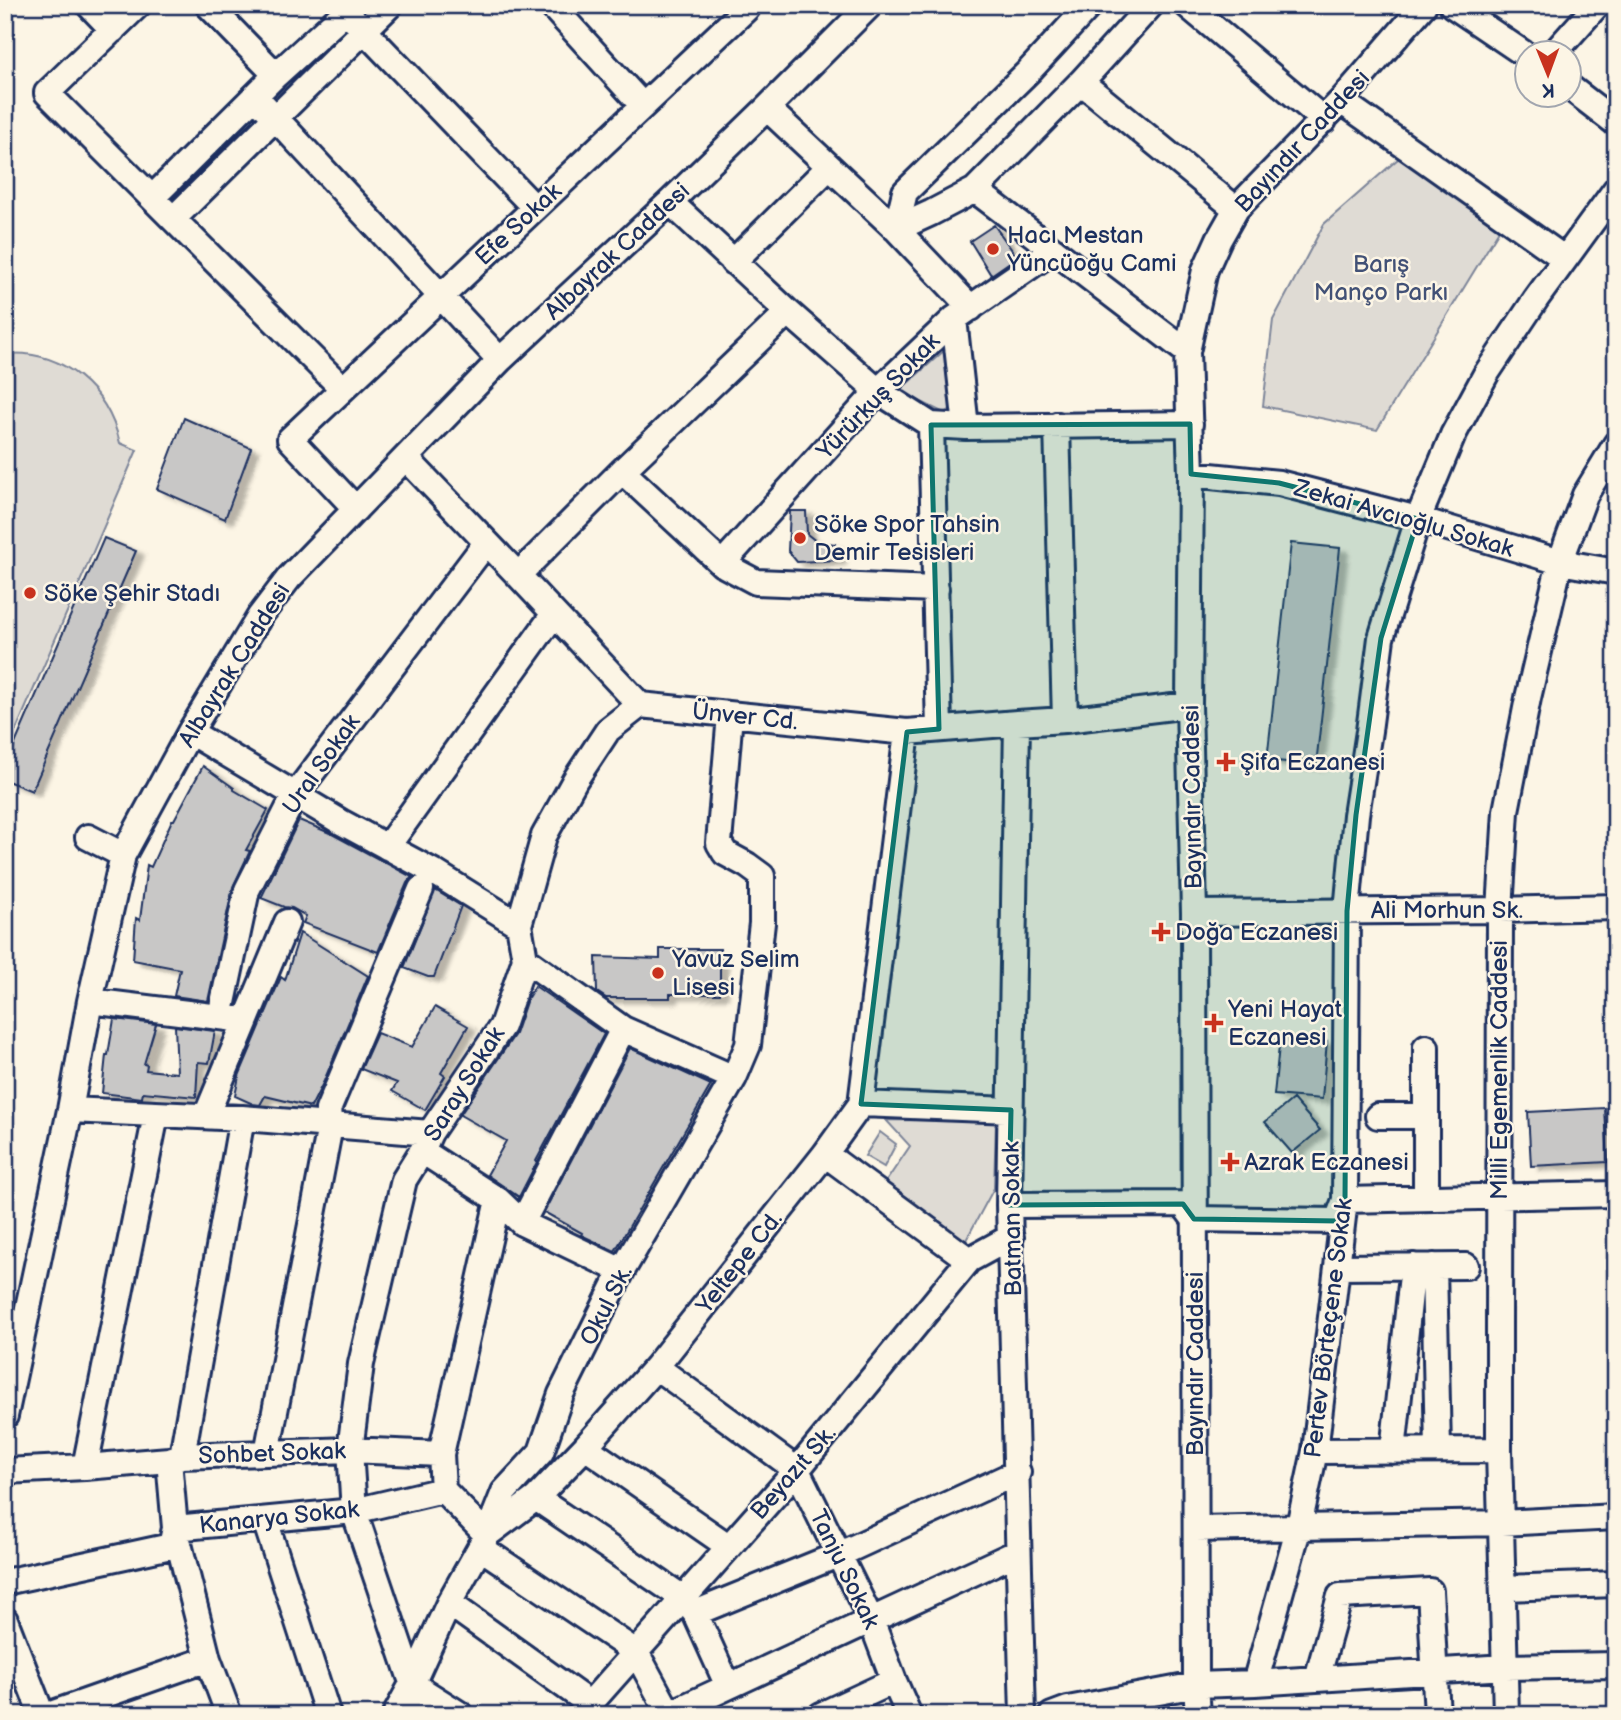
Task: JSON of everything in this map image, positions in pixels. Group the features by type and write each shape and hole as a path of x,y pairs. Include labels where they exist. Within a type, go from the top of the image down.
{"street":[{"path":"89,5 113,30"},
{"path":"138,5 47,93 343,388"},
{"path":"208,5 276,75"},
{"path":"174,218 390,5"},
{"path":"551,5 643,106"},
{"name":"Albayrak Caddesi","path":"5,1416 122,855 190,732 260,616 289,578 500,360 670,202 870,5"},
{"path":"896,229 905,192 1029,71 1090,5"},
{"path":"896,229 975,190 1081,82 1151,5"},
{"path":"1187,5 1324,120"},
{"name":"Bayındır Caddesi","path":"1198,1715 1194,913 1189,705 1191,474 1187,352 1205,270 1236,209 1324,120 1424,5"},
{"path":"1452,5 1512,45"},
{"path":"1568,38 1597,5"},
{"name":"Efe Sokak","path":"356,509 290,439 745,7"},
{"path":"153,197 276,75 350,9 364,30 535,208"},
{"path":"1081,82 1236,209"},
{"path":"255,96 500,360"},
{"path":"1582,97 1616,124"},
{"path":"1341,101 1565,259"},
{"path":"767,108 896,229 962,313 966,426"},
{"path":"733,262 829,167"},
{"name":"Pertev Börteçene Sokak","path":"1255,1683 1299,1527 1315,1451 1345,1200 1347,911 1356,815 1381,638 1418,519 1453,436 1486,374 1536,299 1616,189"},
{"path":"975,190 1187,352"},
{"path":"670,202 788,313 878,391 931,425 1190,424"},
{"name":"Yürürkuş Sokak","path":"722,564 878,391 962,313 1054,250"},
{"path":"518,575 622,471 788,313"},
{"path":"931,425 939,729"},
{"path":"1058,425 1065,720"},
{"name":"Milli Egemenlik Caddesi","path":"1506,1715 1499,1450 1499,1197 1500,910 1506,811 1528,698 1560,562 1585,495 1604,485 1616,444"},
{"path":"406,458 640,705"},
{"path":"622,471 722,564 756,582 936,589"},
{"name":"Zekai Avcıoğlu Sokak","path":"1191,474 1279,483 1418,519 1560,562 1616,572"},
{"name":"Ural Sokak","path":"220,1017 247,890 295,795 486,542"},
{"path":"387,847 554,614"},
{"name":"Ünver Cd.","path":"640,705 907,732 1065,720 1189,705"},
{"name":"Saray Sokak","path":"423,1715 354,1511 350,1450 361,1364 404,1180 502,1026 525,959 519,925 544,835 575,780 608,730 640,705"},
{"name":"Okul Sk.","path":"484,1541 504,1492 541,1452 561,1394 622,1271 734,1077 748,1045 762,923 762,876 725,853 719,843 730,715"},
{"name":"Batman Sokak","path":"1017,723 1009,1205 1023,1715"},
{"path":"190,732 295,795 434,872 519,925"},
{"name":"Yeltepe Cd.","path":"396,1715 449,1604 484,1541 536,1498 656,1367 862,1104 907,732"},
{"path":"88,837 122,855"},
{"path":"267,1453 330,1126 328,1110 421,889"},
{"name":"Ali Morhun Sk.","path":"1194,913 1616,907"},
{"path":"206,1116 287,922"},
{"path":"525,959 623,1029 734,1077"},
{"path":"90,1001 247,1020"},
{"path":"522,1223 623,1029"},
{"path":"1426,1047 1426,1198"},
{"path":"862,1104 1011,1110"},
{"path":"70,1110 242,1118 330,1126 426,1142 498,1200 522,1223 622,1271"},
{"path":"85,1467 156,1115"},
{"path":"1378,1116 1426,1116"},
{"path":"229,1715 208,1659 175,1528 176,1458 242,1118"},
{"path":"825,1154 969,1260"},
{"path":"1009,1205 1184,1204 1194,1219 1337,1221 1345,1200 1616,1194"},
{"path":"498,1200 441,1454 443,1490 484,1541 636,1651 668,1714 1018,1552"},
{"name":"Beyazıt Sk.","path":"585,1709 636,1651 689,1606 728,1546 797,1470 969,1260 1011,1237"},
{"path":"1337,1266 1466,1266"},
{"path":"1423,1266 1438,1450"},
{"path":"1393,1451 1423,1266"},
{"name":"Tanju Sokak","path":"656,1367 797,1470 871,1620 909,1715"},
{"path":"585,1447 728,1546"},
{"name":"Sohbet Sokak","path":"5,1471 267,1453 350,1450 441,1454"},
{"path":"1315,1451 1499,1450"},
{"path":"689,1606 840,1554 1018,1472"},
{"name":"Kanarya Sokak","path":"5,1582 172,1546 175,1528 354,1511 443,1490"},
{"path":"536,1498 689,1606 727,1686"},
{"path":"1196,1529 1502,1523 1616,1517"},
{"path":"265,1520 328,1715"},
{"path":"1504,1588 1616,1584"},
{"path":"1317,1679 1340,1596 1430,1591 1437,1715"},
{"path":"449,1604 585,1709"},
{"path":"5,1620 42,1715"},
{"path":"48,1715 208,1659"},
{"path":"1064,1713 1196,1685 1505,1667 1616,1665"},
{"path":"821,1715 894,1681"},
{"path":"412,1684 461,1715"}],"highlighted area":[{"path":"1190,424 1191,474 1279,483 1418,519 1381,638 1356,815 1347,911 1345,1200 1337,1221 1194,1219 1183,1204 1009,1205 1011,1110 861,1104 907,732 939,729 931,425"}],"green space":[{"name":"Barış Manço Parkı","path":"1399,158 1445,182 1501,227 1377,430 1263,406 1273,320 1324,224"},
{"path":"947,348 953,408 944,413 899,391"},
{"name":"Söke Şehir Stadı","path":"5,354 46,358 79,376 105,406 120,443 137,450 10,744 5,742"},
{"path":"886,1120 996,1121 994,1188 965,1242 885,1183 910,1146"},
{"path":"880,1132 896,1144 884,1167 865,1156"}],"building":[{"name":"Hacı Mestan Yüncüoğu Cami","path":"994,225 1017,257 991,275 970,241"},
{"path":"184,418 251,448 225,519 157,489"},
{"name":"Söke Spor Tahsin Demir Tesisleri","path":"790,511 806,511 807,534 817,542 835,544 838,560 797,562 788,551"},
{"path":"104,538 136,551 32,791 5,780 5,767"},
{"path":"1291,543 1340,548 1316,765 1267,760"},
{"path":"203,766 234,790 268,810 246,850 250,851 233,887 208,1001 174,996 180,969 133,960 136,918 140,920 147,865 151,867 172,820"},
{"path":"299,820 332,834 412,877 378,952 303,923 306,916 292,908 261,898"},
{"path":"435,890 461,906 434,977 428,977 404,968"},
{"path":"300,933 368,976 311,1107 265,1096 260,1105 253,1104 235,1096 239,1076 281,977 285,980"},
{"name":"Yavuz Selim Lisesi","path":"660,949 720,949 720,994 670,994 670,998 606,998 597,992 596,957 660,959"},
{"path":"535,986 604,1034 519,1197 487,1175 506,1141 460,1115 515,1034 527,999"},
{"path":"435,1007 468,1026 441,1073 445,1076 425,1110 392,1091 397,1083 361,1069 377,1033 412,1047"},
{"path":"114,1019 156,1024 144,1064 147,1065 146,1070 177,1073 175,1026 215,1031 209,1063 198,1062 196,1097 143,1092 142,1098 102,1093 106,1055"},
{"path":"1280,1036 1327,1041 1322,1099 1274,1095"},
{"path":"630,1048 711,1085 615,1251 581,1235 582,1233 544,1212"},
{"path":"1293,1099 1320,1130 1292,1153 1265,1122"},
{"path":"1605,1108 1608,1162 1531,1166 1528,1112"}],"place":[{"name":"Hacı Mestan Yüncüoğu Cami","path":"993,249"},
{"name":"Söke Spor Tahsin Demir Tesisleri","path":"800,538"},
{"name":"Söke Şehir Stadı","path":"30,593"},
{"name":"Şifa Eczanesi","path":"1226,762"},
{"name":"Doğa Eczanesi","path":"1161,932"},
{"name":"Yavuz Selim Lisesi","path":"658,973"},
{"name":"Yeni Hayat Eczanesi","path":"1214,1023"},
{"name":"Azrak Eczanesi","path":"1230,1162"}]}
